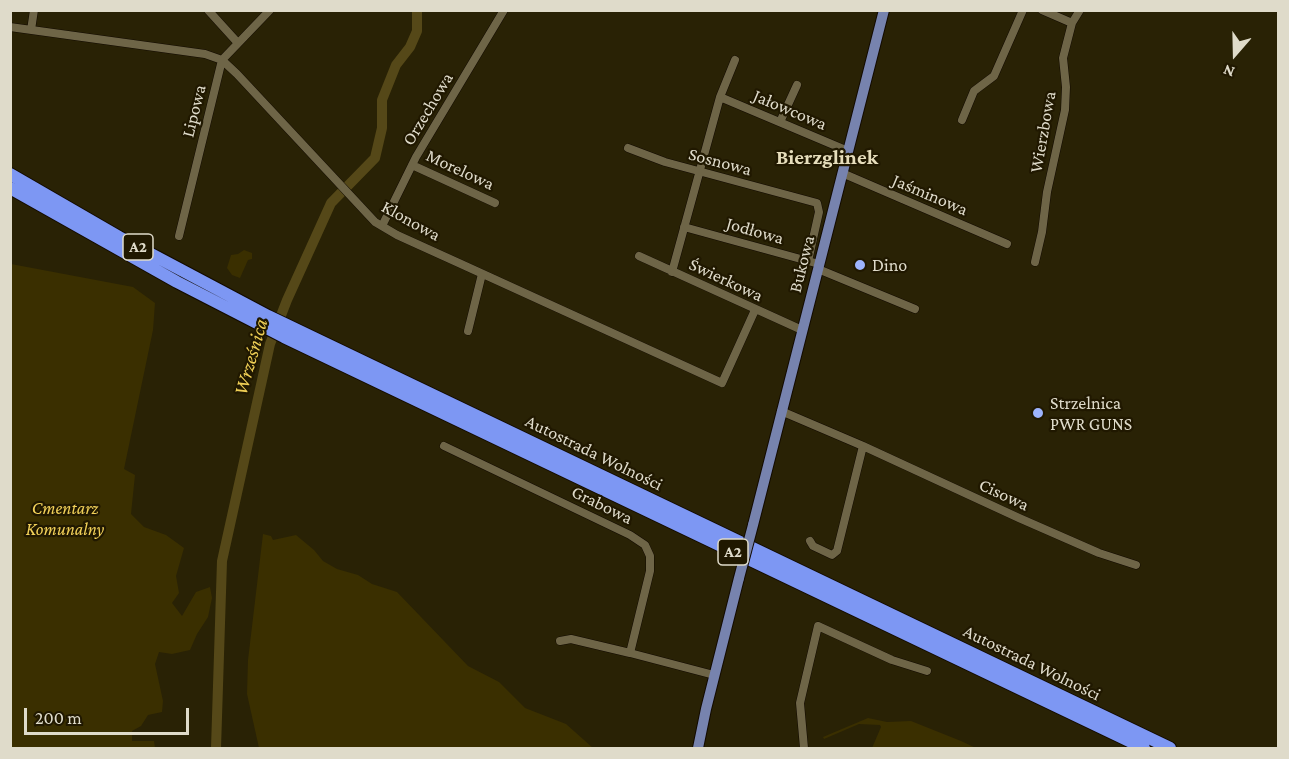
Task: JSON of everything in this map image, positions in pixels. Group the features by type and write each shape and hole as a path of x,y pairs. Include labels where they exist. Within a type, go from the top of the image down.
{"highway":[{"name":"Autostrada Wolności","path":"10,174 266,321"},
{"name":"Autostrada Wolności","path":"10,188 157,271 266,321 1144,748"},
{"name":"Autostrada Wolności","path":"286,331 1170,748"}],"main road":[{"name":"Bukowa","path":"714,675 884,10"},
{"path":"699,748 714,675"}],"street":[{"path":"31,30 34,10"},
{"path":"208,10 237,42"},
{"name":"Lipowa","path":"179,236 222,60 270,10"},
{"name":"Orzechowa","path":"382,226 412,165 504,10"},
{"path":"962,120 974,91 994,76 1023,10"},
{"path":"1042,10 1072,23"},
{"name":"Wierzbowa","path":"1035,262 1065,110 1066,87 1063,58 1072,23 1080,10"},
{"name":"Klonowa","path":"10,27 205,54 222,60 375,222 397,235 722,383 755,310"},
{"path":"672,272 720,97 735,60"},
{"path":"780,122 797,85"},
{"name":"Jałowcowa","path":"720,97 848,151"},
{"name":"Sosnowa","path":"628,148 664,162 817,203 819,212 807,261"},
{"name":"Morelowa","path":"412,165 495,202"},
{"name":"Jaśminowa","path":"842,173 1007,244"},
{"name":"Jodłowa","path":"684,227 807,261 915,309"},
{"name":"Świerkowa","path":"639,256 802,330"},
{"path":"468,331 482,274"},
{"name":"Cisowa","path":"781,411 1099,553 1136,565"},
{"name":"Grabowa","path":"444,446 630,535 645,545 650,556 650,571 630,653"},
{"path":"810,541 813,546 832,555 837,551 863,446"},
{"path":"804,748 800,703 818,626 892,660 927,670"},
{"path":"560,641 571,639 714,675"}],"green space":[{"path":"244,250 252,253 252,259 248,260 240,278 232,275 227,268 231,255"},
{"name":"Cmentarz Komunalny","path":"11,264 133,287 155,303 153,330 124,469 135,475 131,514 144,527 166,535 184,548 176,576 179,593 172,603 182,616 196,592 210,587 212,598 208,617 190,650 172,654 159,652 155,664 163,701 162,712 148,715 141,726 132,731 132,741 154,741 155,748 11,748"},
{"path":"263,534 271,536 273,540 296,535 323,561 337,569 358,575 372,584 397,592 468,666 499,682 525,708 566,724 593,748 259,748 247,694 248,660"},
{"path":"868,718 887,722 911,721 976,748 872,748 880,725 859,724 824,739 823,737"}],"waterway":[{"name":"Wrześnica","path":"216,748 222,561 270,344 287,300 331,203 375,158 382,128 382,100 396,65 410,47 417,31 417,10"}],"place":[{"name":"Dino","path":"860,265"},
{"name":"Strzelnica PWR GUNS","path":"1038,413"}],"district":[{"name":"Bierzglinek","path":"827,158"}]}
